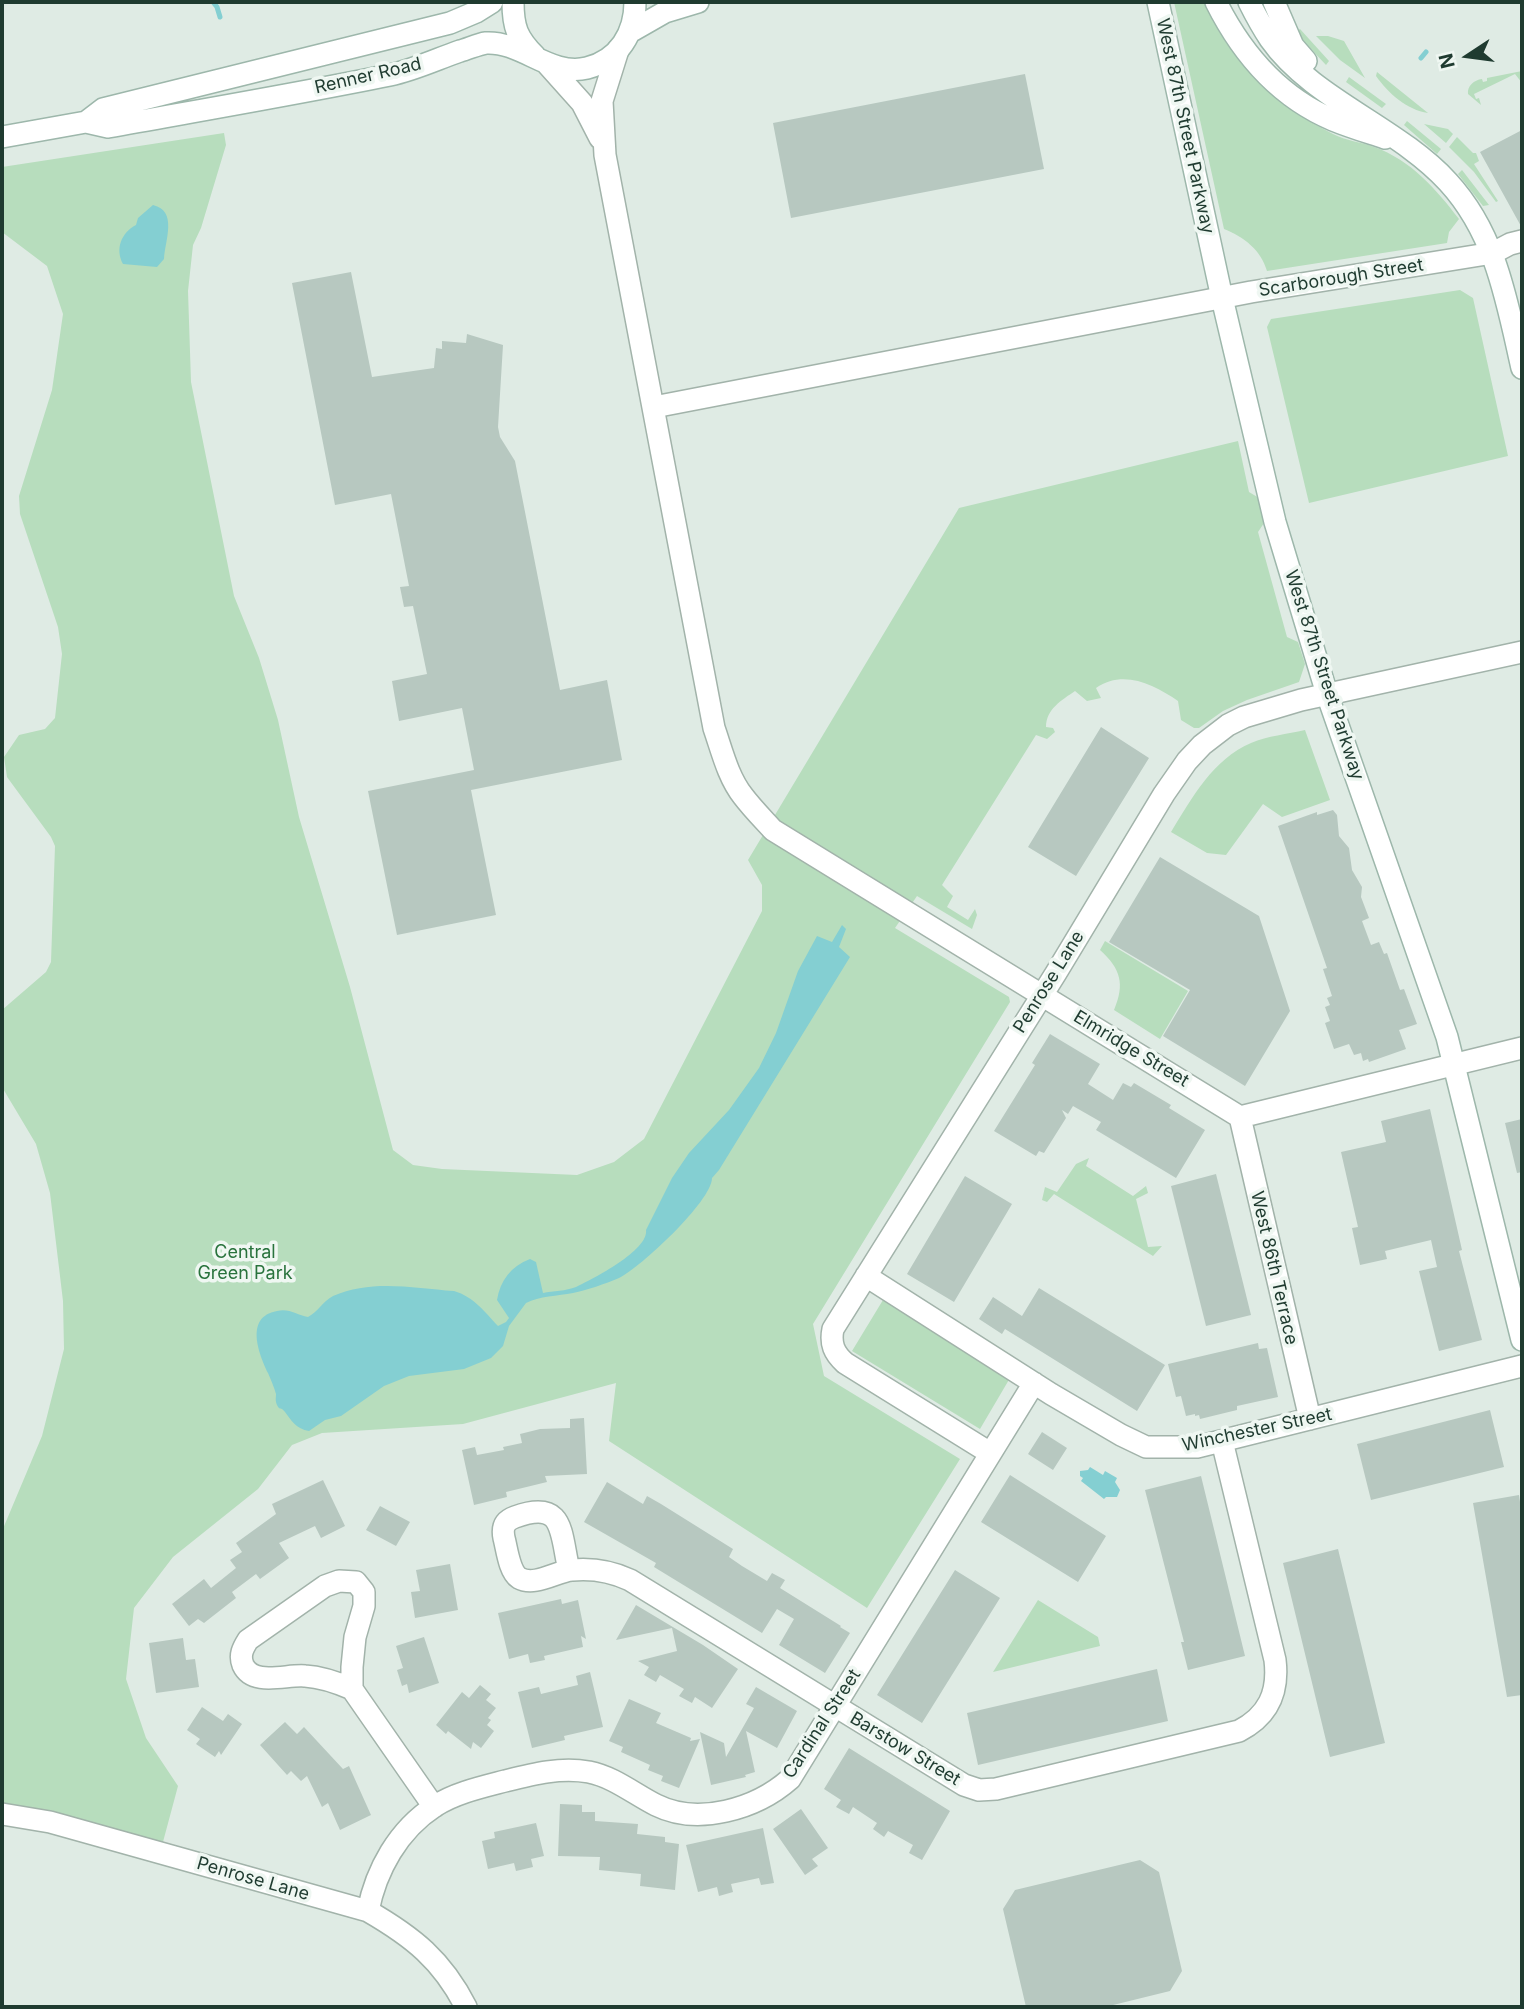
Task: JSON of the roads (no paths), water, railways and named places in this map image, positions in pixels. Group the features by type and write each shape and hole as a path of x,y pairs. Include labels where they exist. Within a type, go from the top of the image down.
{"street":[{"name":"Renner Road","path":"86,122 103,109 450,23 477,12 492,2"},
{"path":"513,2 513,19 520,41 582,103 603,146"},
{"name":"Renner Road","path":"2,137 86,122 108,127 394,74 486,43 561,69 585,69 608,60 625,43 635,21 635,2"},
{"name":"Renner Road","path":"630,32 666,12 698,2"},
{"name":"West 87th Street Parkway","path":"1158,2 1222,298 1275,522 1327,694 1434,995 1454,1064 1522,1340"},
{"path":"1216,2 1245,52 1281,88 1306,106 1331,119 1403,144"},
{"path":"1249,2 1270,40 1297,68 1428,163 1460,197 1475,218 1493,253 1502,278 1522,368"},
{"path":"1274,2 1287,35 1301,58 1363,106 1384,129"},
{"path":"603,146 602,100 608,74 618,50"},
{"name":"Elmridge Street","path":"603,146 714,728 726,766 741,794 773,830 1240,1117"},
{"name":"Scarborough Street","path":"654,407 1222,298 1493,253 1522,241"},
{"name":"Scarborough Street","path":"1493,253 1522,257"},
{"name":"Penrose Lane","path":"990,1453 839,1358 831,1340 833,1329 1164,794 1186,761 1202,745 1228,724 1244,717 1327,694 1522,652"},
{"path":"1240,1117 1522,1048"},
{"name":"West 86th Terrace","path":"1240,1117 1310,1419"},
{"name":"Winchester Street","path":"866,1276 1034,1383 1146,1447 1197,1447 1522,1366"},
{"name":"Cardinal Street","path":"368,1911 372,1888 393,1848 434,1807 479,1788 530,1774 559,1770 590,1772 608,1778 657,1805 679,1813 702,1814 753,1802 775,1792 790,1779 1034,1383"},
{"name":"Barstow Street","path":"569,1570 594,1569 613,1572 630,1580 964,1785 979,1790 996,1789 1238,1731 1255,1723 1265,1710 1277,1676 1275,1660 1222,1441"},
{"path":"352,1689 355,1637 364,1606 364,1592 356,1582 339,1581 325,1586 248,1640 241,1652 242,1663 247,1671 258,1677 302,1675 332,1679 352,1689 434,1807"},
{"name":"Penrose Lane","path":"2,1814 50,1822 368,1911 413,1940 434,1958 450,1978 466,2007"}],"water":[{"path":"153,205 161,208 168,220 164,259 157,267 123,264 120,247 123,237"},
{"path":"842,925 846,929 839,947 850,957 712,1178 700,1202 673,1233 642,1261 619,1278 602,1285 526,1303 509,1326 503,1346 491,1358 464,1369 409,1376 384,1386 341,1416 325,1420 309,1431 297,1426 279,1408 258,1347 257,1328 267,1315 285,1310 308,1317 333,1296 362,1288 393,1286 454,1291 478,1305 498,1326 509,1318 497,1300 501,1287 512,1270 523,1262 530,1259 536,1262 543,1293 576,1287 630,1255 645,1238 646,1230 672,1178 689,1153 729,1110 759,1068 776,1033 798,971 817,936 832,942"},
{"path":"1090,1467 1103,1475 1105,1471 1117,1478 1115,1482 1120,1490 1117,1497 1104,1499 1081,1481 1083,1478 1080,1471"}],"waterway":[{"path":"213,2 220,17"},
{"path":"1421,58 1426,52"}],"park label":[{"name":"Central Green Park","path":"245,1263"}]}
